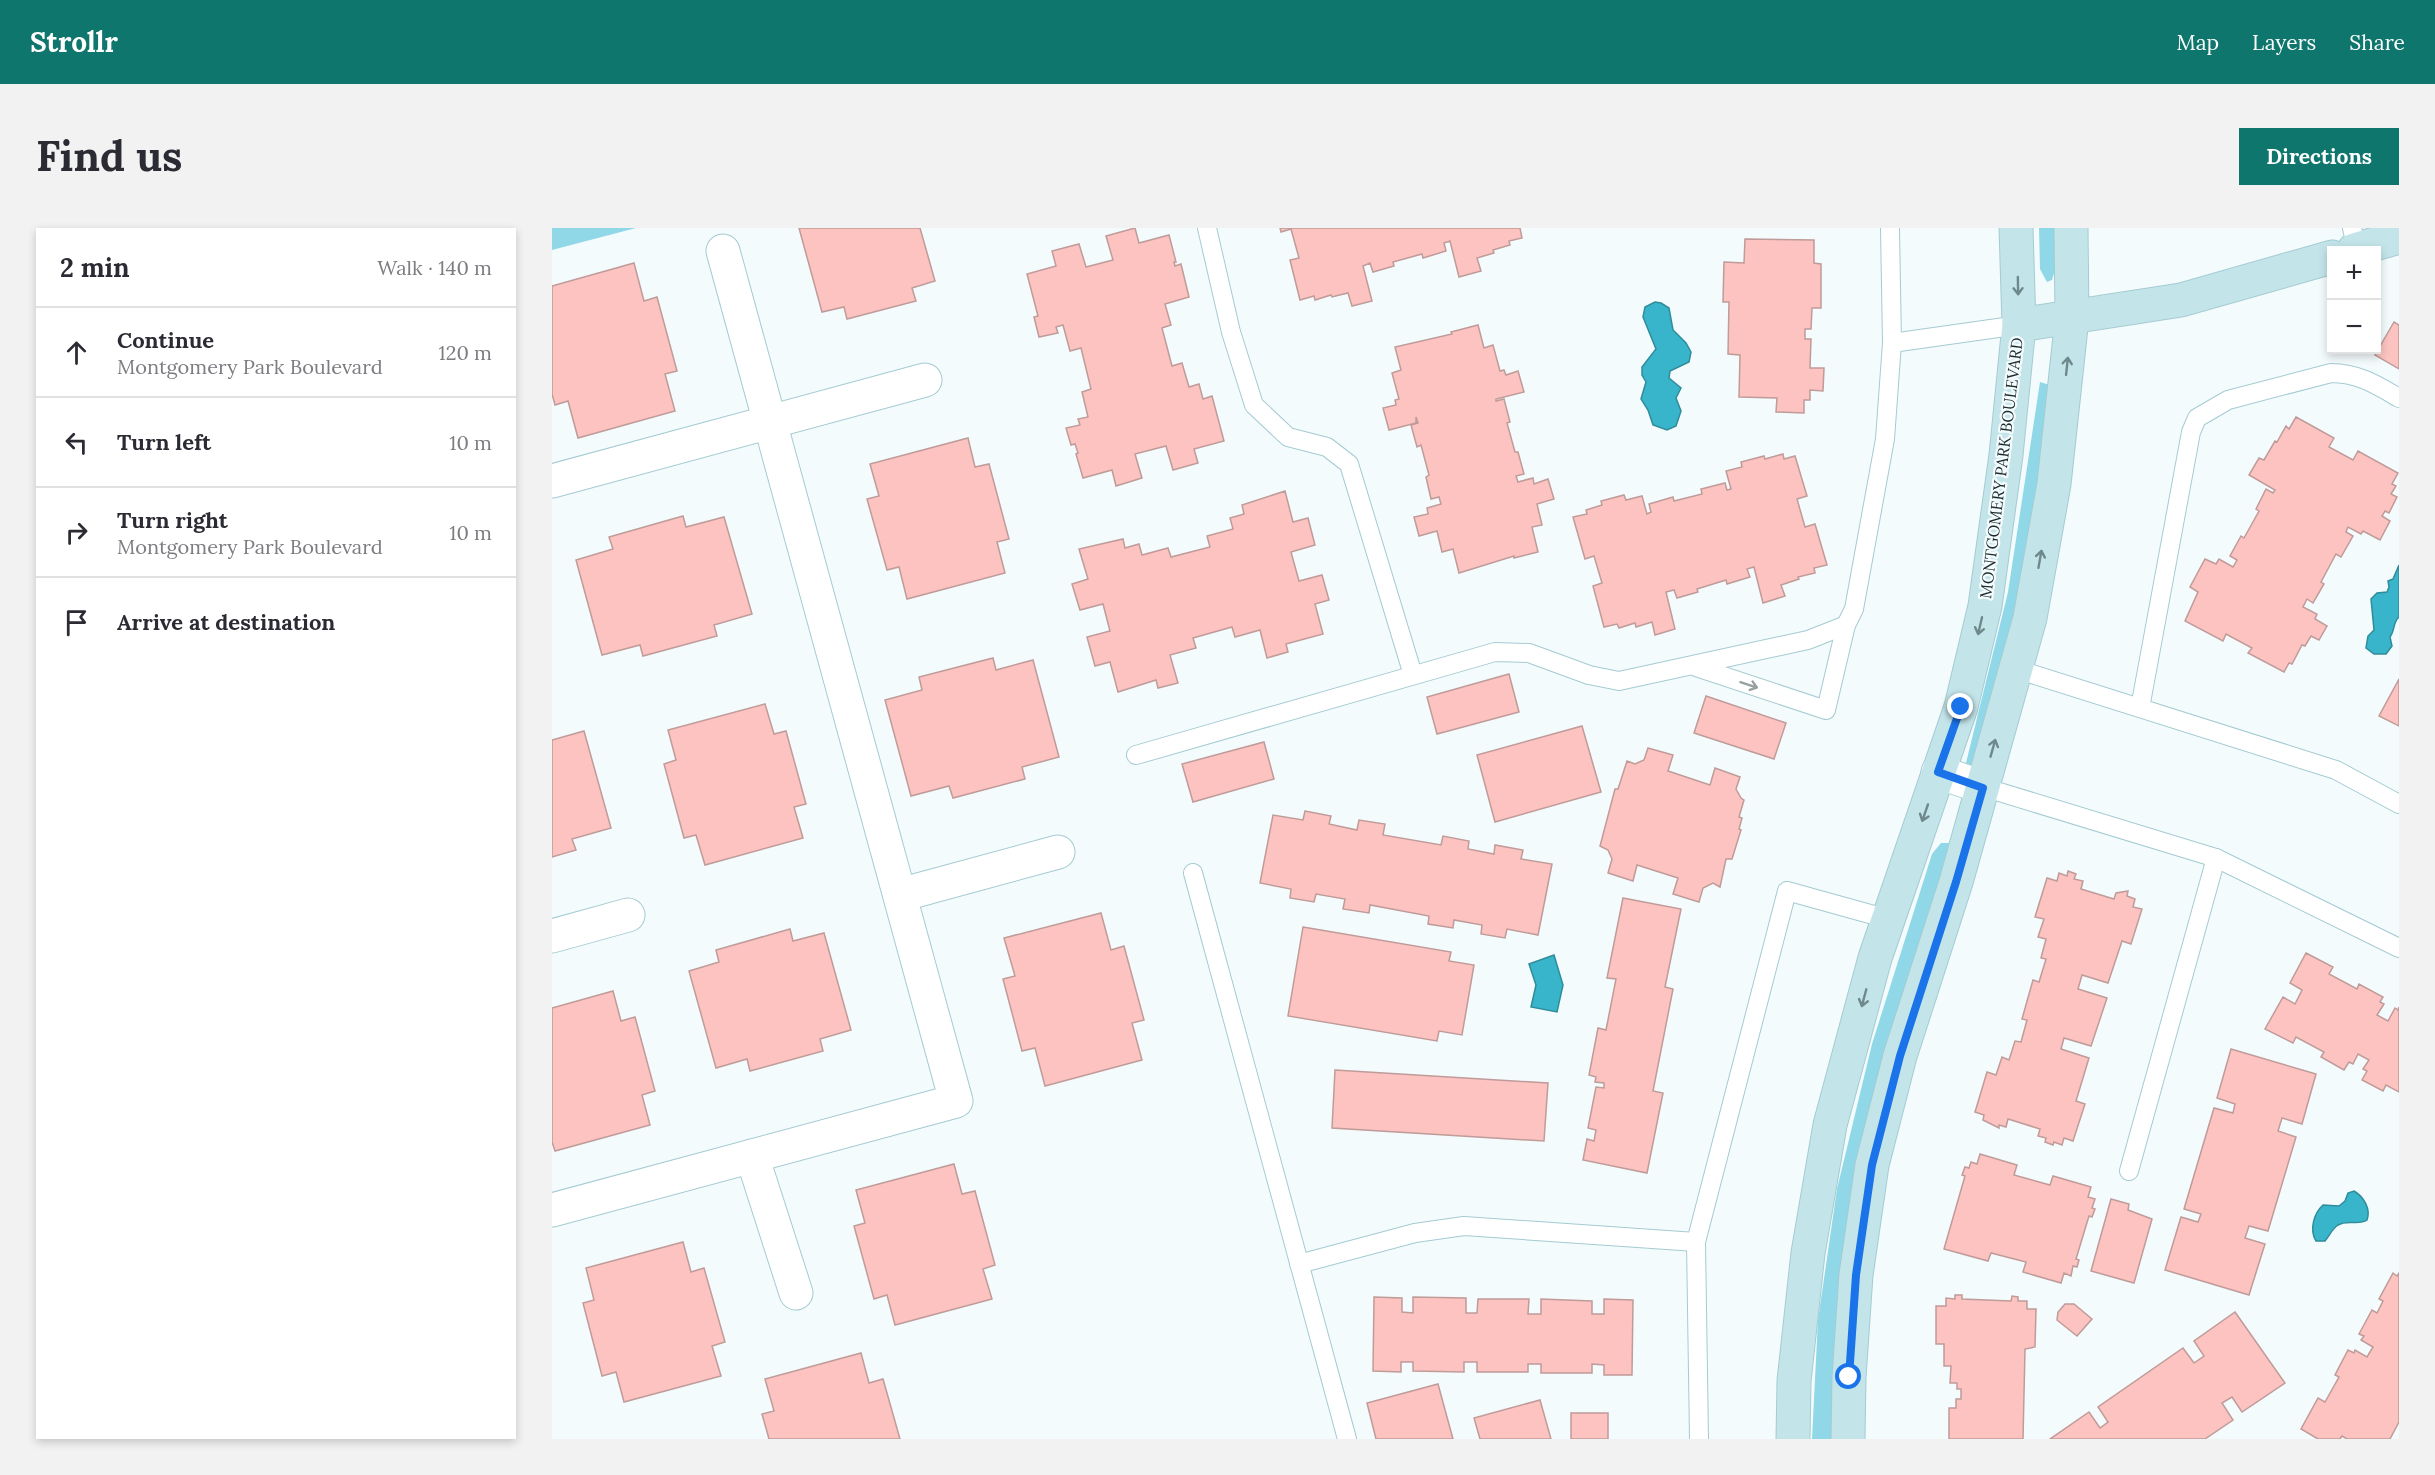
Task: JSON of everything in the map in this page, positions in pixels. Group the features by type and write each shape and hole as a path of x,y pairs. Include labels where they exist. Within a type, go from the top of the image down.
{"street":[{"name":"MONTGOMERY PARK BOULEVARD","path":"1793,1439 1794,1381 1808,1253 1830,1125 1875,958 1961,707 1985,606 2006,455 2019,325 2016,228"},
{"path":"1848,1439 1849,1377 1856,1275 1872,1165 1900,1056 1956,882 2030,618 2054,484 2072,318 2072,228"},
{"path":"2348,246 2399,237"},
{"path":"552,1210 956,1101 723,251"},
{"path":"2019,325 2181,300 2327,253"},
{"path":"552,482 925,380"},
{"path":"1938,772 1983,788"},
{"path":"900,895 1058,852"},
{"path":"552,936 628,915"},
{"path":"752,1156 796,1293"}],"lane":[{"path":"1207,228 1231,332 1254,405 1288,437 1328,447 1350,464 1413,675"},
{"path":"1694,666 1826,710 1846,625 1854,609 1885,439 1892,343 1890,228"},
{"path":"1892,343 2019,325"},
{"path":"2140,708 2191,432 2197,418 2228,400 2331,373 2346,373 2366,379 2399,398"},
{"path":"1136,755 1495,652 1529,653 1589,675 1619,681 1808,640 1846,625"},
{"path":"2016,669 2336,770 2399,804"},
{"path":"1983,788 2216,858 2399,948"},
{"path":"2129,1171 2216,858"},
{"path":"1193,873 1347,1439"},
{"path":"1699,1439 1696,1242 1787,891 1888,919"},
{"path":"1299,1264 1415,1233 1464,1226 1696,1242"}],"shaded area":[{"path":"552,228 636,228 552,250"},
{"path":"2039,228 2057,228 2058,260 2052,280 2047,282 2040,269"},
{"path":"1655,302 1669,308 1673,330 1686,343 1691,352 1689,362 1670,371 1669,378 1681,388 1676,398 1681,411 1676,426 1667,430 1653,425 1641,399 1646,382 1642,375 1642,367 1656,349 1643,317 1645,307"},
{"path":"2040,382 2050,385 2024,590 1969,775 1964,771 2008,592"},
{"path":"2399,565 2399,617 2390,637 2392,646 2386,654 2374,654 2366,648 2368,636 2374,630 2371,599 2377,593 2387,592 2388,581 2393,579"},
{"path":"1941,843 1949,843 1950,860 1832,1439 1812,1439 1818,1320 1837,1189 1872,1044 1932,854"},
{"path":"1554,955 1563,985 1557,1012 1531,1007 1536,985 1529,964"},
{"path":"2354,1191 2366,1204 2367,1220 2342,1223 2334,1228 2325,1241 2316,1241 2313,1227 2320,1208 2323,1205 2339,1206 2345,1201 2348,1193"}],"building":[{"path":"799,228 920,228 935,281 912,288 916,301 847,319 844,307 822,312"},
{"path":"1135,228 1139,243 1169,235 1175,266 1181,264 1189,297 1165,304 1171,325 1162,328 1172,366 1182,363 1189,387 1199,384 1203,399 1212,396 1224,441 1194,449 1198,463 1173,470 1166,446 1135,454 1142,478 1116,486 1112,470 1083,478 1075,444 1071,445 1066,428 1080,425 1078,419 1088,417 1082,392 1091,389 1081,348 1070,351 1063,325 1056,327 1058,333 1039,337 1034,317 1038,316 1027,274 1056,266 1052,251 1079,244 1086,267 1113,260 1106,236"},
{"path":"1280,228 1520,228 1522,238 1509,241 1510,245 1477,258 1481,271 1459,277 1450,241 1444,243 1446,251 1423,258 1422,254 1393,262 1394,266 1373,272 1370,263 1363,266 1372,301 1352,306 1348,293 1315,300 1314,296 1300,300 1290,260 1299,258 1291,229 1281,232"},
{"path":"1745,239 1814,240 1814,263 1821,264 1821,308 1812,308 1811,329 1805,329 1805,339 1811,339 1810,368 1824,368 1823,391 1810,390 1810,400 1804,400 1804,413 1776,412 1777,398 1739,397 1740,355 1728,354 1729,302 1723,302 1724,262 1744,263"},
{"path":"634,263 644,301 657,297 677,371 665,374 675,411 578,438 568,401 555,405 552,394 552,286"},
{"path":"2394,322 2399,325 2399,369 2375,355 2381,354 2381,345"},
{"path":"1478,325 1484,348 1493,345 1500,371 1504,370 1506,375 1518,371 1524,392 1496,399 1496,401 1504,399 1510,422 1507,423 1524,474 1516,476 1518,482 1533,478 1534,484 1548,479 1554,499 1537,504 1542,525 1532,527 1538,552 1514,558 1514,556 1459,573 1453,549 1442,552 1437,531 1419,536 1414,517 1428,514 1427,508 1441,504 1439,497 1431,499 1426,477 1429,475 1421,445 1417,447 1411,425 1418,423 1416,417 1416,423 1389,430 1383,408 1396,405 1395,400 1399,399 1392,373 1401,370 1395,347 1452,334 1451,332"},
{"path":"2296,417 2334,438 2329,447 2353,460 2358,451 2398,473 2392,484 2396,486 2391,494 2397,497 2389,513 2385,511 2382,516 2390,521 2380,540 2363,531 2361,534 2348,527 2346,532 2353,536 2341,557 2336,554 2321,582 2324,584 2313,603 2307,599 2303,607 2317,614 2315,619 2327,626 2319,640 2311,636 2305,646 2302,645 2292,664 2289,663 2284,672 2248,653 2252,648 2226,634 2223,641 2185,621 2198,592 2190,587 2205,559 2216,564 2219,559 2233,567 2237,560 2230,556 2241,536 2244,538 2259,511 2256,509 2266,489 2273,493 2275,490 2249,475 2259,458 2264,460 2286,426 2289,429"},
{"path":"968,438 975,467 989,464 1009,539 997,542 1005,573 907,599 899,567 887,570 867,499 879,496 870,464"},
{"path":"1783,454 1784,459 1795,456 1807,496 1797,499 1805,527 1815,524 1827,565 1814,568 1815,573 1798,577 1799,579 1781,585 1785,596 1763,603 1754,567 1747,569 1750,577 1727,584 1726,580 1677,598 1674,590 1666,592 1675,629 1655,635 1652,622 1636,627 1635,623 1619,628 1617,624 1604,627 1593,586 1602,583 1594,556 1585,559 1573,517 1587,514 1586,510 1602,505 1601,501 1624,495 1626,500 1642,496 1647,514 1651,512 1649,504 1673,497 1674,501 1702,494 1701,489 1725,483 1727,490 1731,489 1726,471 1742,467 1741,462"},
{"path":"1285,491 1293,522 1308,518 1315,545 1291,552 1299,581 1322,575 1329,600 1315,604 1323,634 1286,644 1288,652 1267,658 1260,630 1235,637 1232,627 1193,638 1196,648 1170,655 1178,683 1158,688 1156,680 1118,692 1110,662 1095,666 1087,637 1110,631 1103,604 1080,610 1072,584 1088,579 1079,549 1123,539 1125,548 1139,544 1142,555 1168,548 1171,557 1210,547 1207,536 1233,529 1230,518 1244,514 1242,505"},
{"path":"683,516 686,527 724,517 752,614 714,625 717,636 643,656 640,645 602,655 576,560 613,549 609,537"},
{"path":"993,658 996,670 1033,660 1059,757 1022,767 1025,779 953,798 949,786 911,796 885,700 922,690 919,677"},
{"path":"1509,674 1519,712 1437,734 1427,697"},
{"path":"2399,679 2399,726 2379,716"},
{"path":"1706,696 1786,723 1774,759 1694,733"},
{"path":"765,704 774,734 786,731 806,804 794,807 803,838 705,865 696,835 684,838 664,764 676,760 668,730"},
{"path":"1582,726 1601,792 1495,822 1477,755"},
{"path":"584,731 611,828 572,839 576,850 552,857 552,740"},
{"path":"1264,742 1274,779 1193,802 1182,764"},
{"path":"1648,748 1673,755 1668,771 1710,785 1715,768 1740,777 1736,789 1744,800 1739,817 1742,818 1739,829 1741,830 1732,859 1726,859 1720,887 1713,883 1703,888 1699,902 1673,894 1678,878 1637,865 1633,881 1608,873 1612,859 1608,850 1600,846 1615,789 1618,789 1627,761 1635,764 1644,760"},
{"path":"1305,811 1331,816 1329,824 1357,830 1359,820 1385,824 1383,835 1441,845 1443,836 1469,841 1468,849 1494,854 1495,845 1523,850 1521,859 1552,864 1538,935 1507,929 1505,938 1481,934 1482,925 1454,920 1453,928 1428,924 1429,916 1370,905 1369,913 1343,909 1345,899 1316,894 1314,902 1290,898 1291,889 1260,883 1273,815 1303,820"},
{"path":"2068,871 2076,874 2074,879 2083,881 2081,889 2114,899 2116,893 2128,891 2127,896 2135,899 2133,907 2142,909 2131,944 2122,941 2108,983 2082,975 2078,989 2107,998 2091,1046 2064,1038 2061,1049 2089,1058 2076,1101 2085,1104 2073,1141 2064,1138 2062,1145 2054,1142 2053,1145 2045,1142 2046,1138 2038,1136 2040,1129 2008,1119 2006,1127 1999,1125 1999,1128 1983,1120 1984,1115 1975,1112 1987,1072 1996,1075 2002,1057 2009,1060 2015,1041 2021,1042 2027,1020 2022,1019 2033,980 2039,982 2046,959 2041,958 2046,939 2038,937 2044,919 2035,917 2047,878 2057,881 2059,873 2067,876"},
{"path":"1623,898 1681,909 1665,987 1673,989 1653,1091 1663,1093 1647,1173 1583,1160 1587,1139 1594,1141 1596,1130 1588,1128 1596,1087 1604,1088 1604,1083 1595,1082 1596,1077 1589,1075 1598,1028 1606,1030 1616,979 1607,978"},
{"path":"1101,913 1111,950 1124,946 1144,1020 1132,1023 1142,1060 1045,1086 1035,1048 1022,1051 1003,979 1015,976 1004,938"},
{"path":"1303,927 1451,952 1449,961 1474,965 1462,1035 1439,1031 1437,1041 1288,1016"},
{"path":"790,929 793,941 824,933 851,1030 820,1039 823,1051 750,1071 747,1059 716,1068 689,971 719,962 716,950"},
{"path":"2306,953 2333,967 2329,974 2357,989 2359,984 2383,997 2380,1002 2384,1004 2377,1015 2388,1021 2395,1008 2398,1010 2399,1007 2399,1092 2386,1085 2383,1091 2362,1080 2367,1071 2363,1069 2369,1060 2358,1054 2353,1064 2349,1062 2344,1070 2321,1057 2324,1052 2296,1037 2293,1043 2265,1029 2283,997 2295,1004 2302,990 2290,983"},
{"path":"613,991 621,1021 635,1017 655,1091 642,1095 650,1125 555,1151 552,1142 552,1008"},
{"path":"2231,1049 2316,1074 2302,1124 2282,1118 2278,1131 2296,1137 2268,1231 2249,1226 2245,1238 2265,1244 2249,1295 2165,1270 2181,1217 2198,1222 2201,1214 2184,1209 2214,1108 2233,1113 2235,1104 2217,1098"},
{"path":"1335,1070 1548,1083 1544,1141 1332,1128"},
{"path":"1980,1154 2017,1165 2014,1175 2050,1185 2053,1176 2091,1187 2088,1197 2095,1199 2092,1208 2095,1209 2092,1217 2089,1216 2076,1259 2079,1260 2077,1267 2073,1266 2071,1276 2064,1273 2061,1283 2023,1272 2026,1262 1991,1253 1988,1261 1944,1249 1965,1176 1962,1175 1965,1167 1969,1168 1971,1162 1977,1164"},
{"path":"954,1164 962,1194 975,1191 995,1265 983,1269 992,1299 895,1325 887,1295 874,1299 854,1226 865,1223 856,1190"},
{"path":"2111,1199 2129,1204 2128,1210 2152,1219 2134,1283 2091,1271"},
{"path":"683,1242 691,1272 704,1268 725,1342 712,1346 721,1376 624,1402 616,1372 602,1376 583,1303 594,1300 586,1268"},
{"path":"2393,1273 2397,1276 2399,1273 2399,1422 2390,1439 2347,1439 2342,1436 2340,1439 2318,1439 2301,1429 2318,1398 2325,1402 2339,1377 2335,1375 2348,1350 2354,1353 2355,1350 2367,1357 2373,1347 2361,1340 2364,1336 2359,1334 2372,1310 2377,1313 2383,1301 2379,1299"},
{"path":"1955,1295 1962,1295 1962,1299 2011,1301 2012,1296 2018,1297 2018,1301 2027,1301 2027,1309 2036,1309 2035,1347 2025,1349 2023,1439 1949,1439 1949,1408 1956,1408 1956,1399 1961,1399 1961,1389 1957,1389 1957,1383 1950,1383 1951,1366 1944,1366 1944,1344 1936,1344 1936,1306 1946,1306 1946,1298 1955,1299"},
{"path":"1374,1297 1402,1298 1402,1312 1413,1313 1413,1297 1466,1298 1466,1313 1477,1313 1478,1299 1529,1299 1528,1314 1541,1314 1541,1299 1592,1301 1592,1314 1604,1314 1604,1299 1633,1300 1632,1375 1604,1375 1604,1365 1592,1364 1592,1373 1541,1373 1541,1364 1528,1364 1528,1372 1477,1372 1477,1362 1464,1362 1464,1372 1413,1371 1413,1362 1401,1362 1401,1372 1373,1371"},
{"path":"2065,1304 2074,1304 2092,1319 2077,1336 2057,1320 2058,1312"},
{"path":"2235,1312 2285,1383 2242,1412 2232,1397 2222,1403 2233,1420 2205,1439 2050,1439 2089,1412 2100,1428 2108,1422 2098,1407 2183,1348 2194,1363 2204,1356 2194,1341"},
{"path":"861,1353 869,1383 883,1379 900,1439 769,1439 762,1414 774,1411 765,1379"},
{"path":"1438,1384 1453,1439 1376,1439 1367,1403"},
{"path":"1540,1400 1551,1439 1480,1439 1474,1418"},
{"path":"1571,1413 1608,1413 1608,1439 1571,1439"}],"route":[{"path":"1849,1377 1856,1275 1872,1165 1900,1056 1956,882 1983,788 1938,772 1961,707"}]}
